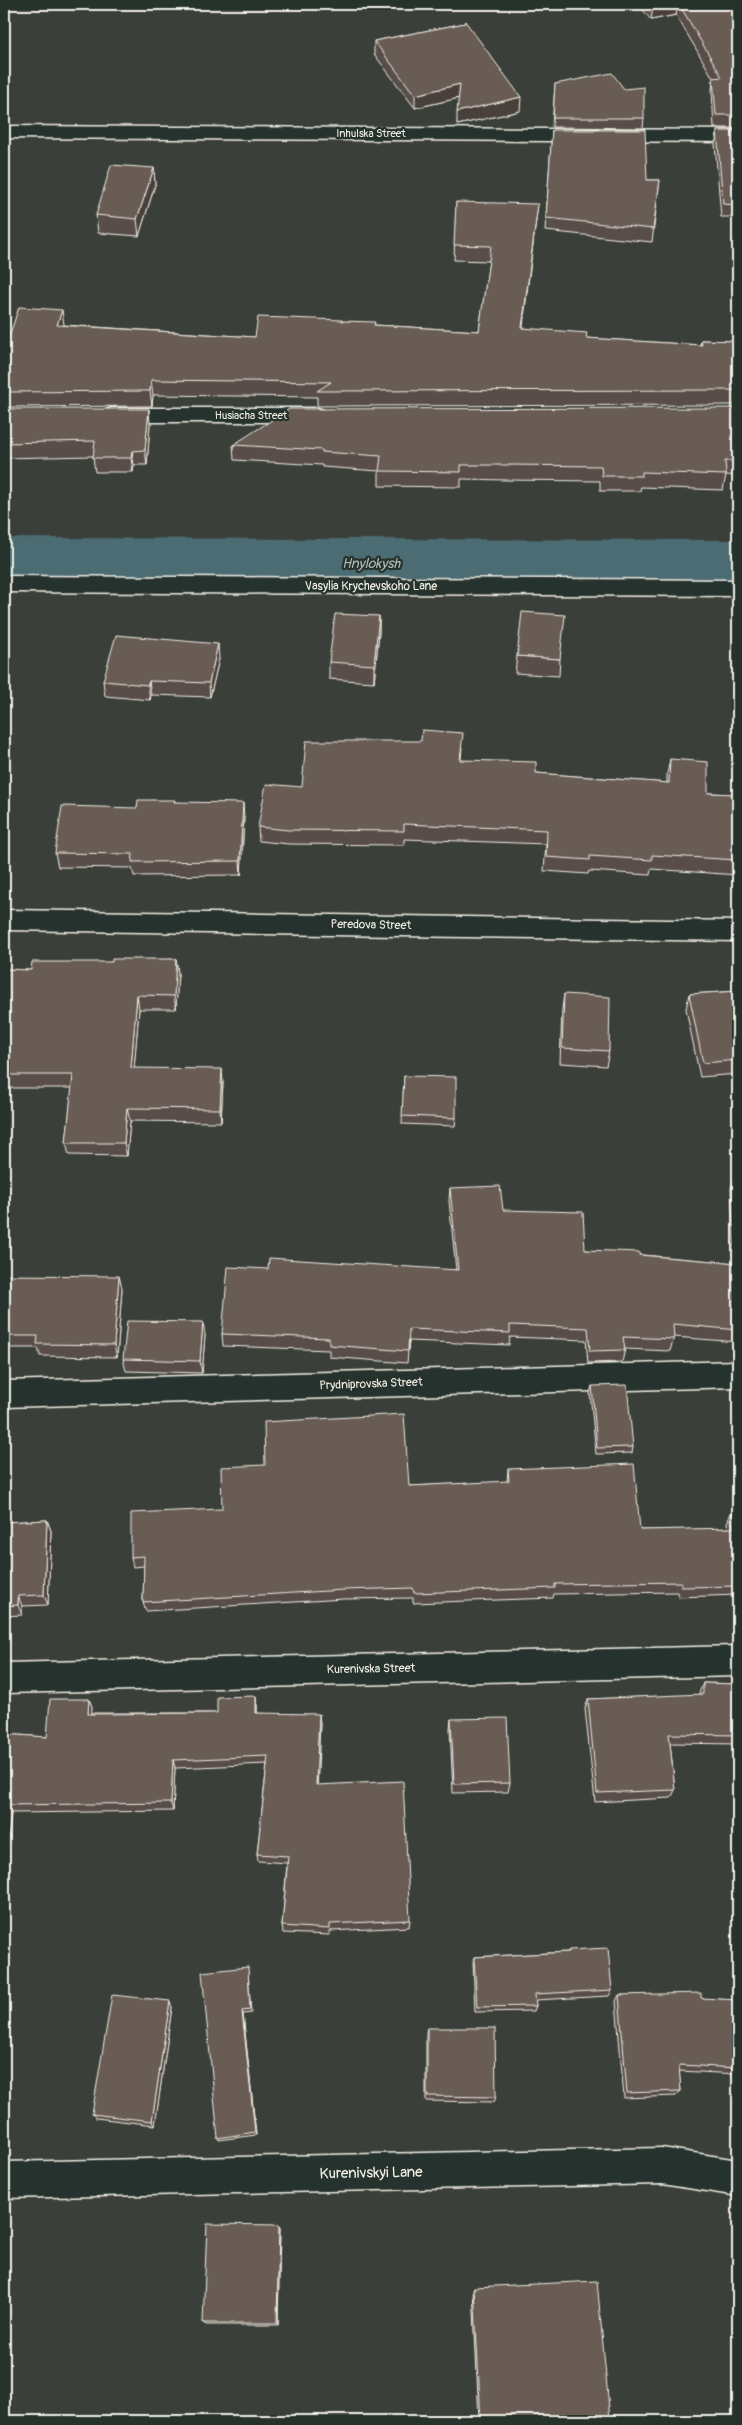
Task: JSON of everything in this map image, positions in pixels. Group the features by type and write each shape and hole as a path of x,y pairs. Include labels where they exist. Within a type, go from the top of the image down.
{"street":[{"name":"Inhulska Street","path":"4,132 738,136"},
{"name":"Husiacha Street","path":"93,415 341,414"},
{"name":"Vasylia Krychevskoho Lane","path":"4,584 738,588"},
{"name":"Peredova Street","path":"4,920 738,930"},
{"name":"Prydniprovska Street","path":"4,1394 738,1374"},
{"name":"Kurenivska Street","path":"4,1678 738,1661"},
{"name":"Kurenivskyi Lane","path":"4,2180 87,2180 662,2166 738,2178"}],"building":[{"path":"650,4 670,4 653,7"},
{"path":"679,4 732,4 738,13 738,115 716,115 713,78 722,77"},
{"path":"465,21 521,97 457,112 460,84 415,95 374,41 465,23"},
{"path":"612,73 624,89 644,87 644,118 553,118 555,84"},
{"path":"552,130 645,130 647,180 660,180 653,229 546,218"},
{"path":"717,131 738,131 738,205 723,204"},
{"path":"111,165 154,168 137,219 96,215"},
{"path":"456,202 538,204 522,328 587,333 586,338 702,345 701,340 738,341 738,390 317,391 331,382 151,380 150,391 4,392 4,337 9,337 19,307 62,310 57,325 255,337 258,317 375,322 374,325 479,331 491,246 454,245"},
{"path":"738,408 738,461 725,461 726,475 642,472 642,476 602,476 601,466 461,465 461,472 379,471 381,456 322,452 322,450 233,445 289,409"},
{"path":"4,409 149,409 145,450 132,451 131,458 93,458 95,441 4,443"},
{"path":"522,612 565,615 560,659 517,656"},
{"path":"335,614 379,616 374,665 329,662"},
{"path":"116,635 218,644 209,683 149,681 148,685 103,681"},
{"path":"422,730 463,733 460,760 536,762 536,773 669,783 670,759 708,762 708,793 738,794 738,860 652,855 652,860 590,856 590,860 546,857 547,830 404,824 404,831 288,830 258,827 266,784 302,787 306,741 421,741"},
{"path":"138,800 243,803 240,861 132,862 133,854 55,853 62,806 137,808"},
{"path":"112,959 176,959 174,996 137,995 131,1068 222,1069 220,1109 127,1108 124,1143 66,1143 73,1075 4,1075 4,969 31,970 32,962 112,962"},
{"path":"738,991 738,1060 703,1063 689,994"},
{"path":"564,994 610,997 609,1051 562,1048"},
{"path":"404,1076 456,1077 456,1118 402,1116"},
{"path":"735,1175 738,1175 738,1240"},
{"path":"500,1186 503,1210 583,1212 585,1250 639,1252 639,1255 738,1263 738,1330 673,1324 674,1339 623,1337 625,1350 590,1351 588,1328 510,1325 510,1333 409,1329 408,1351 329,1345 329,1338 222,1334 228,1267 268,1269 269,1258 458,1270 450,1188"},
{"path":"4,1275 119,1276 114,1345 37,1344 38,1336 4,1336"},
{"path":"127,1321 203,1322 200,1361 123,1359"},
{"path":"627,1385 633,1447 597,1448 592,1386"},
{"path":"404,1414 409,1486 509,1481 508,1469 634,1464 640,1530 733,1528 731,1513 738,1513 738,1586 681,1587 681,1582 555,1584 555,1588 414,1593 413,1588 344,1590 143,1602 144,1556 131,1557 131,1513 222,1509 221,1467 265,1465 264,1422"},
{"path":"47,1520 44,1595 18,1596 18,1605 4,1606 4,1522"},
{"path":"703,1683 738,1684 738,1735 669,1734 675,1790 597,1793 588,1699 703,1694"},
{"path":"256,1696 256,1713 319,1714 316,1785 403,1781 410,1920 330,1924 330,1929 282,1926 288,1856 257,1854 268,1756 173,1760 171,1803 7,1805 4,1827 4,1734 47,1737 50,1699 89,1699 88,1714 217,1713 217,1697"},
{"path":"507,1718 510,1783 454,1784 451,1719"},
{"path":"608,1948 612,1990 535,1994 536,2006 477,2007 474,1957"},
{"path":"248,1967 250,2010 242,2011 255,2132 218,2138 202,1972"},
{"path":"701,1993 701,1998 738,2000 738,2068 679,2065 681,2091 627,2093 619,1995"},
{"path":"112,1995 170,2001 152,2121 92,2114"},
{"path":"427,2028 495,2028 496,2097 427,2096"},
{"path":"207,2224 279,2225 277,2323 203,2323"},
{"path":"597,2281 610,2419 481,2421 474,2287"}],"waterway":[{"name":"Hnylokysh","path":"4,562 738,564"}]}
